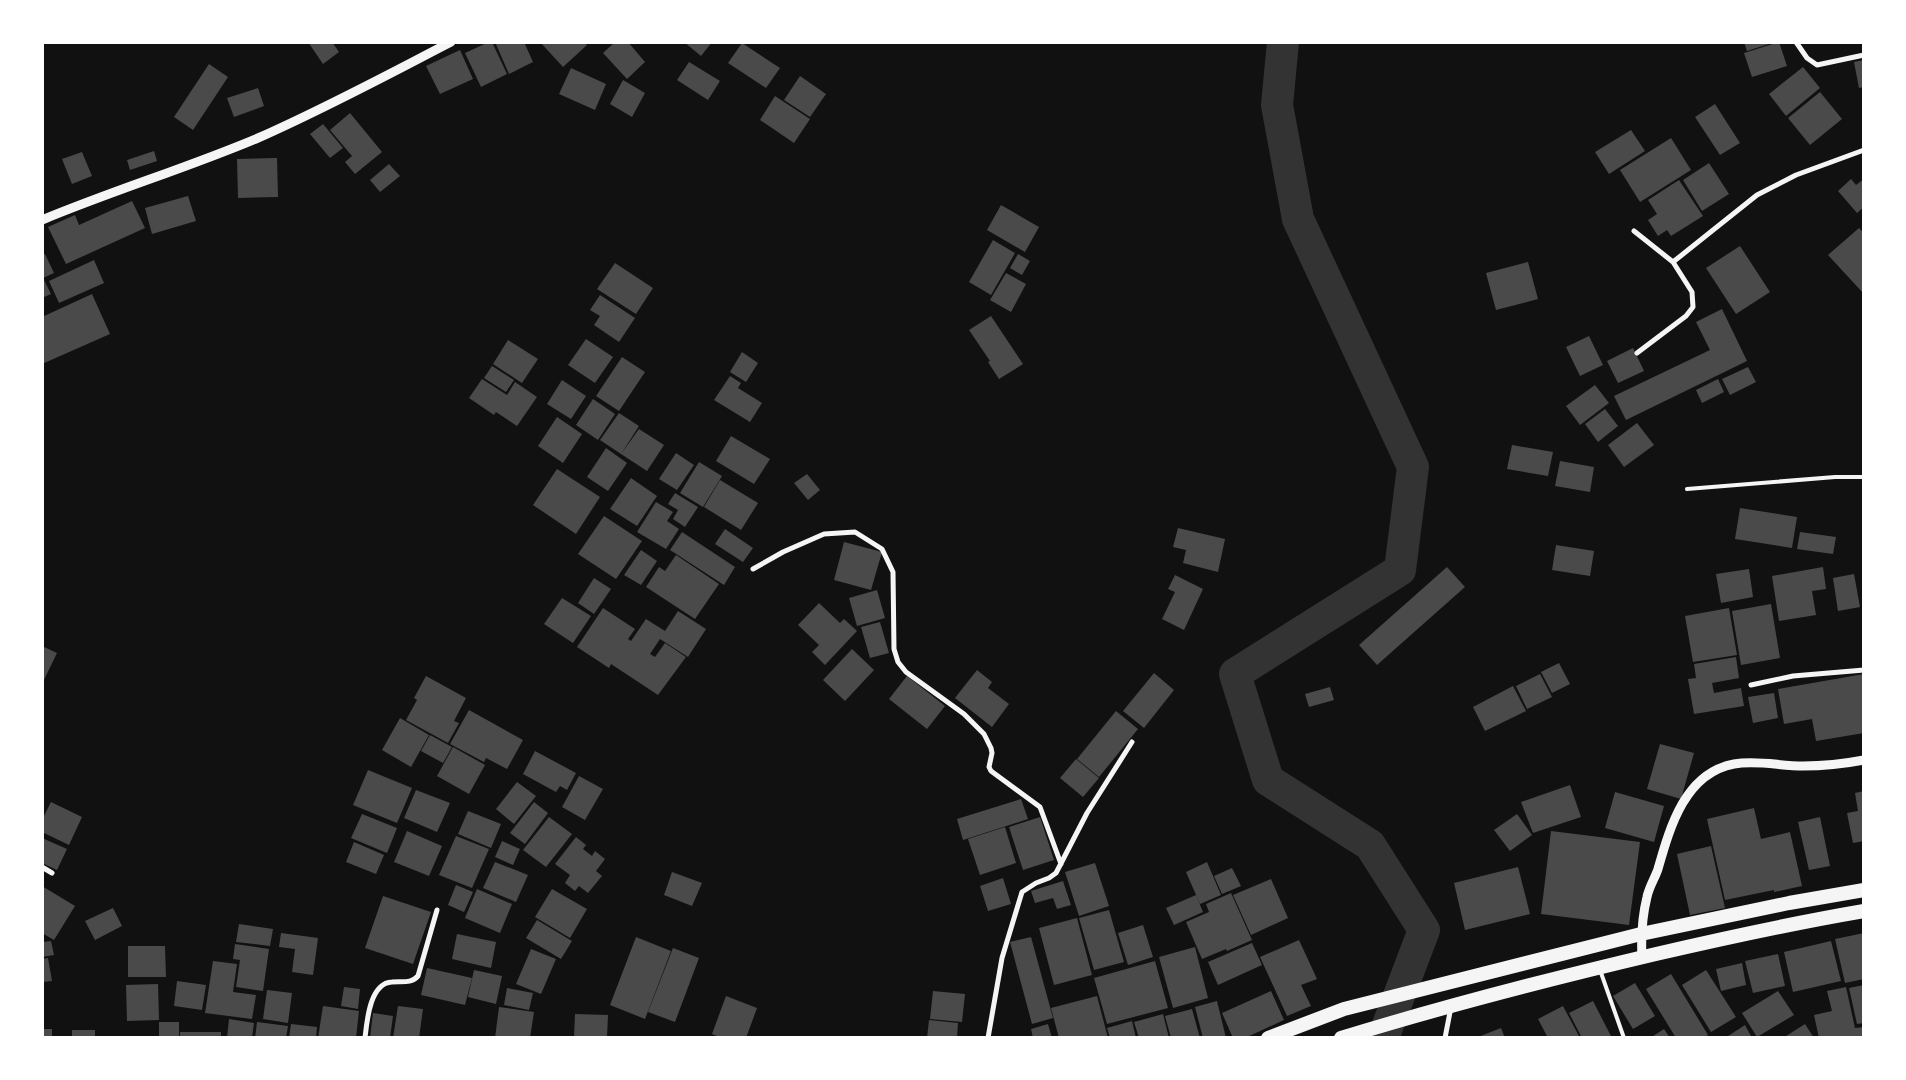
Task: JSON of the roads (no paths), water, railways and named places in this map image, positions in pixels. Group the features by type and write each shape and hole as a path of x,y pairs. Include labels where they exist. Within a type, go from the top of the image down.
{"highway":[{"path":"1268,1038 1344,1010 1641,934 1789,903 1864,890"},
{"path":"1341,1038 1452,1004 1599,968 1788,924 1864,911"}],"street":[{"path":"42,220 88,201 206,159 300,119 452,42"},
{"path":"1796,42 1807,58 1817,65 1864,55"},
{"path":"1673,262 1757,195 1796,175 1864,150"},
{"path":"1634,231 1673,262 1692,292 1693,307 1686,316 1637,353"},
{"path":"753,569 783,552 824,534 855,532 882,548 893,572 893,632 894,649 898,662 906,672 964,714 984,734 992,753 989,767 991,771 1040,808 1061,864"},
{"path":"1750,685 1793,676 1864,670"},
{"path":"988,1038 1002,958 1022,892 1036,883 1049,878 1056,872 1087,813 1132,742"},
{"path":"1642,958 1641,934 1647,897 1670,826 1695,786 1706,776 1720,768 1744,762 1802,766 1836,765 1864,760"},
{"path":"42,868 52,873"},
{"path":"365,1038 368,1017 376,991 390,982 410,982 418,976 437,910"},
{"path":"1445,1038 1452,1004"}],"lane":[{"path":"1687,489 1835,477 1864,477"},
{"path":"1599,968 1624,1038"}],"waterway":[{"path":"1283,42 1277,105 1298,219 1413,467 1400,570 1235,674 1268,780 1370,845 1424,930 1383,1038"}]}
